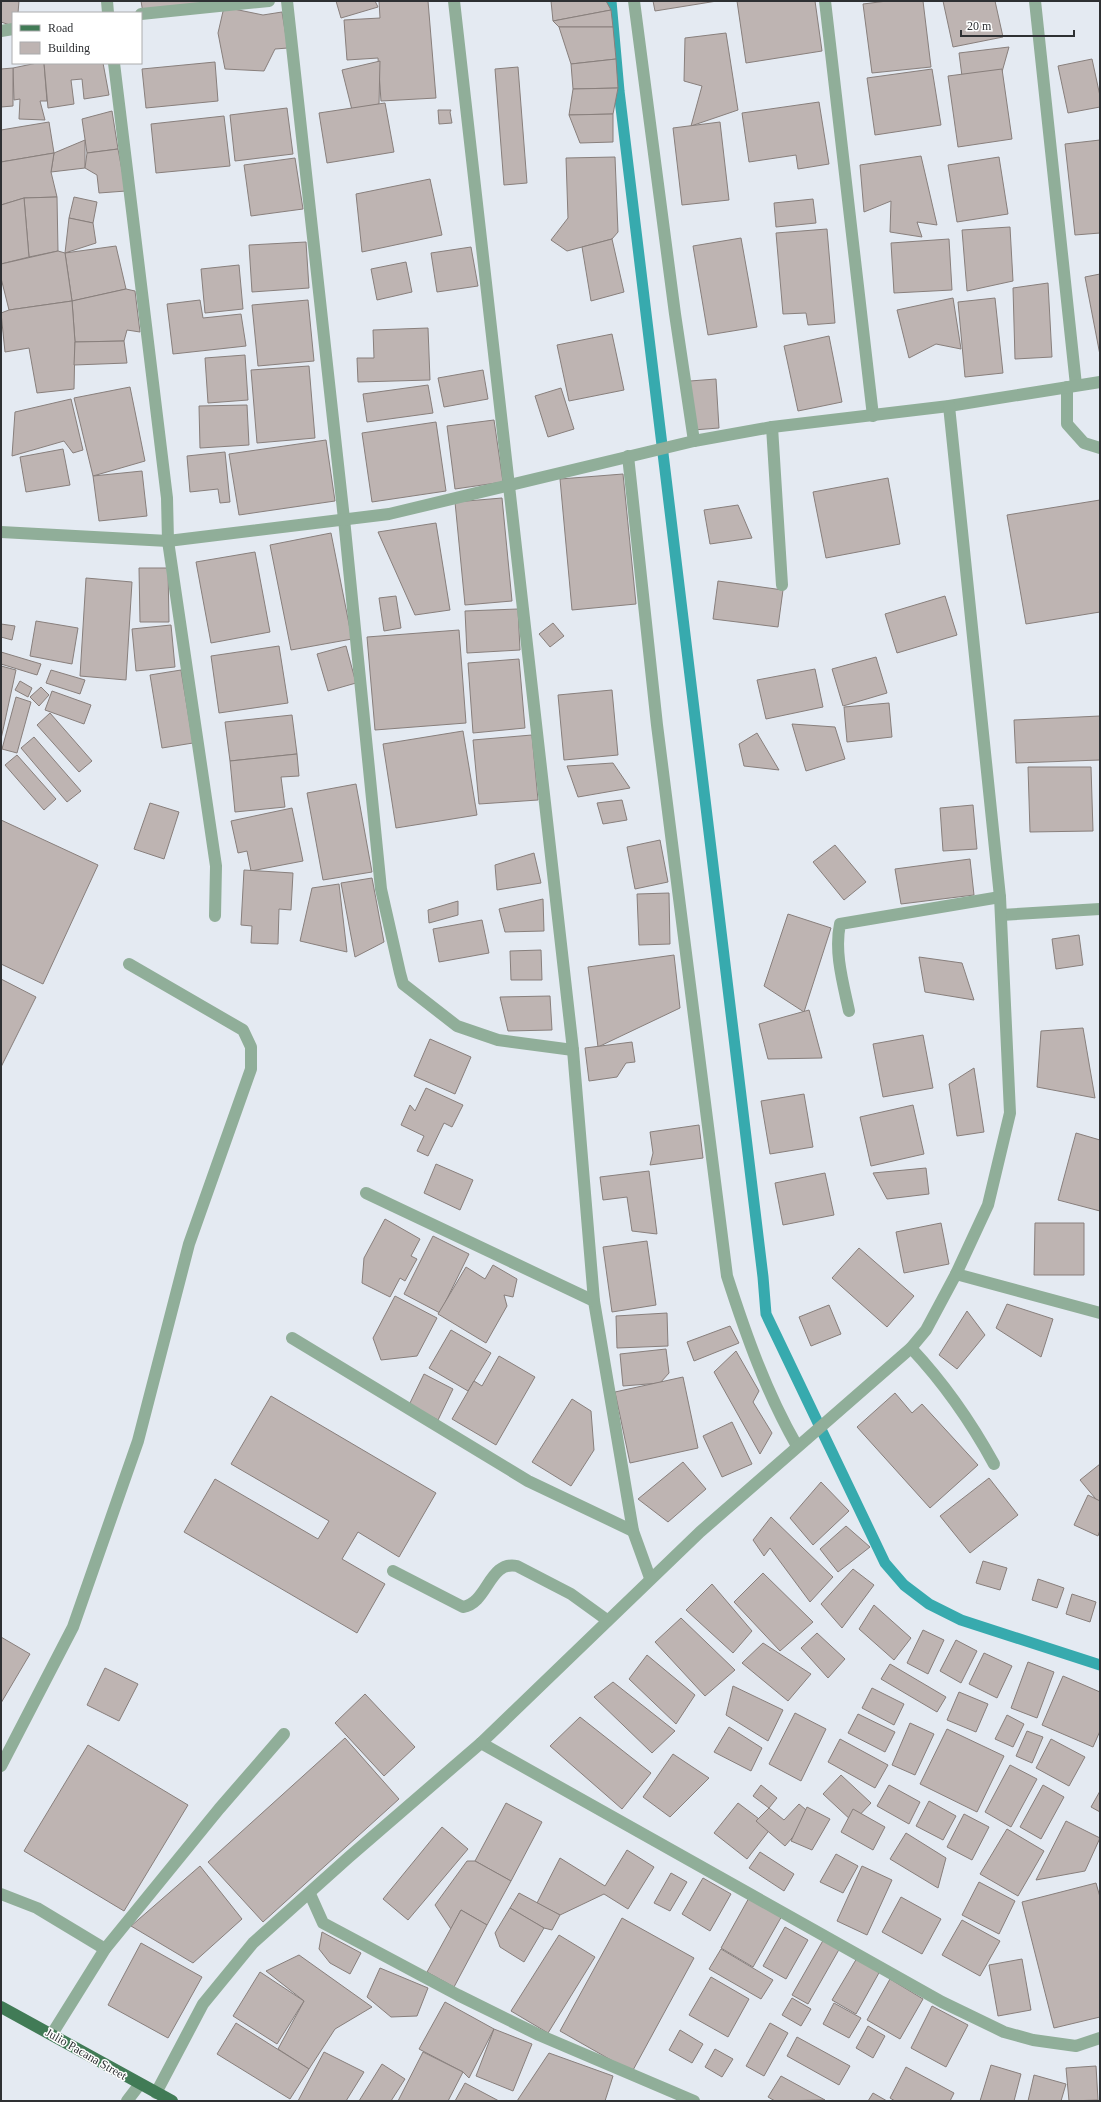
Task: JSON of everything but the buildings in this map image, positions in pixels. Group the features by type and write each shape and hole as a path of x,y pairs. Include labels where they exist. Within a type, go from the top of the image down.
{"main road":[{"name":"Julio Pacana Street","path":"2,2010 52,2034 172,2101"}],"street":[{"path":"107,1 108,12"},
{"path":"142,14 269,1"},
{"path":"287,1 344,519 381,889 403,984 457,1026 498,1040 573,1050"},
{"path":"454,1 573,1050 594,1301 633,1531 650,1578"},
{"path":"634,1 675,314 694,441"},
{"path":"825,1 873,416"},
{"path":"1035,1 1072,386 1067,424 1084,443 1100,448"},
{"path":"1,31 12,29"},
{"path":"114,64 167,498 168,541 216,866 215,916"},
{"path":"1,532 168,541 389,514 694,441 772,427 950,406 1100,382"},
{"path":"156,2093 202,2004 253,1943 310,1894 349,1857 481,1743 650,1578 801,1442 831,1418 911,1348 926,1330 956,1274 988,1205 1010,1113 1000,897 950,406"},
{"path":"772,427 782,585"},
{"path":"628,456 656,725 727,1276 749,1345 783,1421 801,1442"},
{"path":"849,1011 841,974 837,937 840,924 1000,897"},
{"path":"1001,915 1100,909"},
{"path":"1,1766 73,1627 138,1441 189,1244 251,1069 251,1047 243,1030 129,964"},
{"path":"366,1193 594,1301"},
{"path":"956,1274 1100,1313"},
{"path":"292,1338 528,1481 633,1531"},
{"path":"911,1348 933,1371 979,1437 994,1464"},
{"path":"393,1571 463,1607 475,1603 500,1568 509,1564 517,1566 571,1594 607,1620"},
{"path":"52,2034 104,1949 219,1809 284,1734"},
{"path":"481,1743 942,2002 1004,2032 1033,2040 1076,2046 1100,2038"},
{"path":"1,1894 36,1908 104,1949"},
{"path":"310,1894 323,1922 451,1992 539,2035 694,2101"},
{"path":"127,2101 140,2084"}],"waterway":[{"path":"611,1 619,91 763,1277 766,1314 885,1563 904,1585 929,1604 961,1620 1100,1665"}]}
